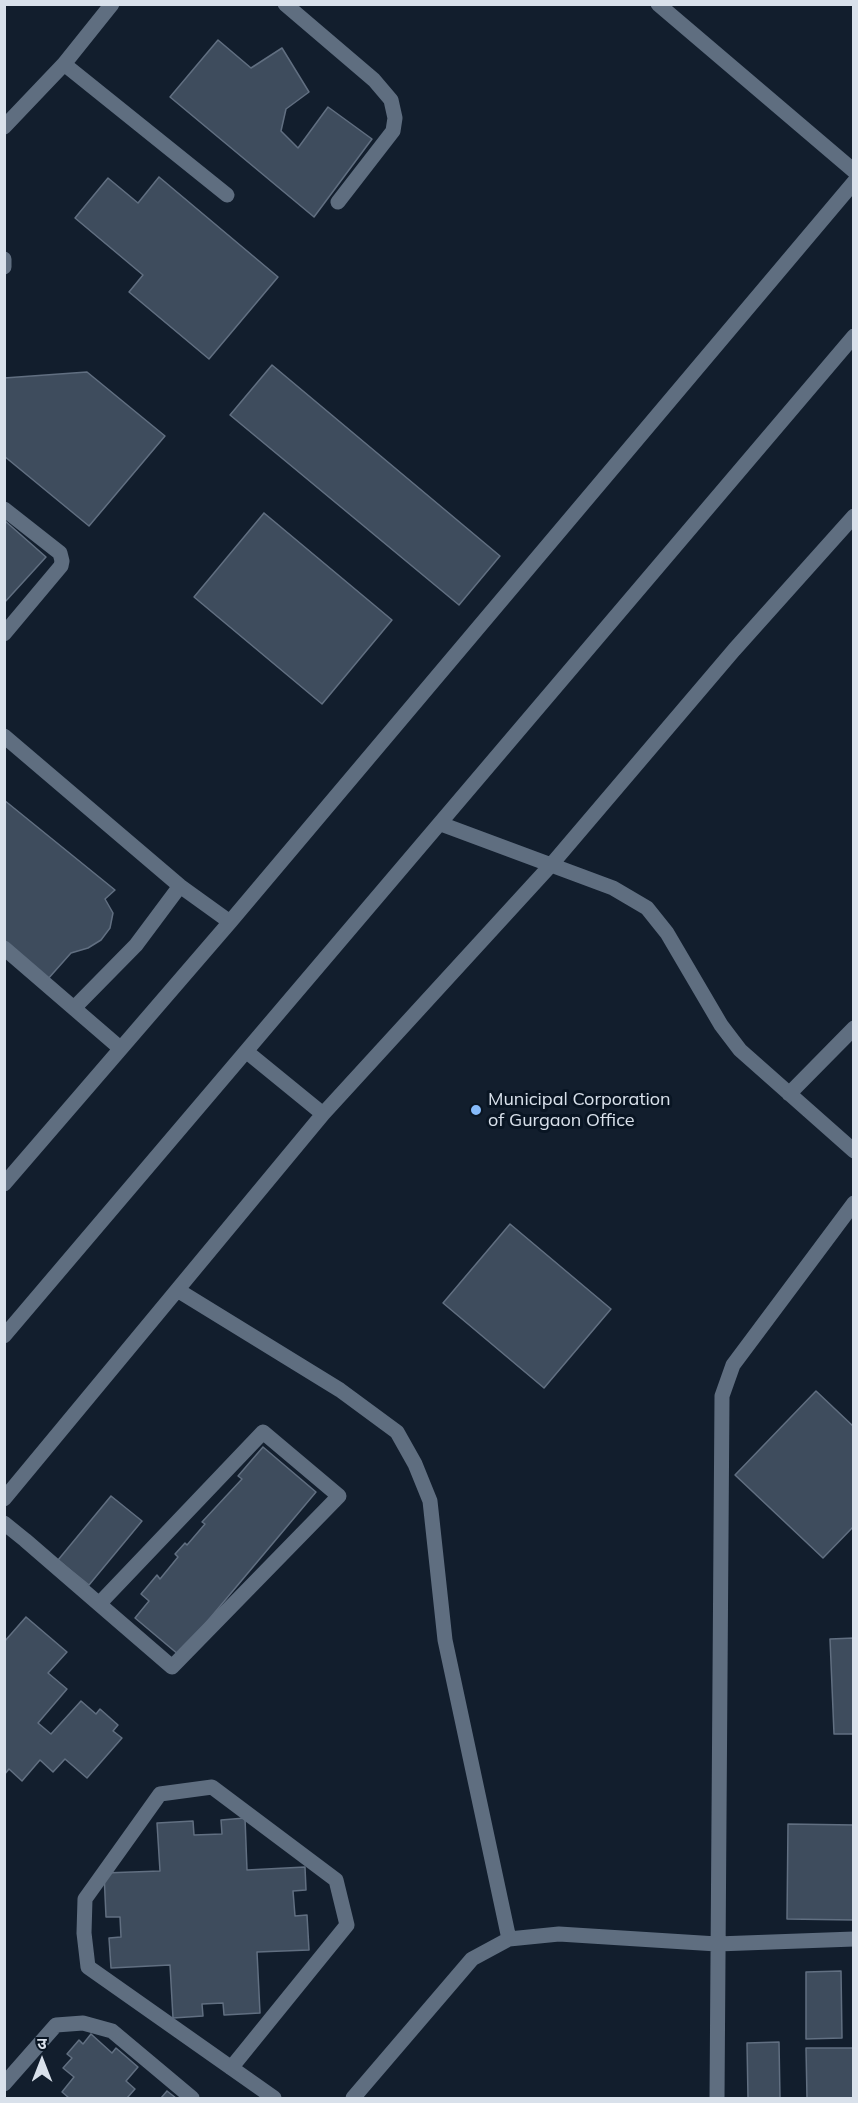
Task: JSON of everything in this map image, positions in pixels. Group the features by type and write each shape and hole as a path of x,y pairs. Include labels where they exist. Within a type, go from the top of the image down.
{"street":[{"path":"4,128 64,64 112,4"},
{"path":"285,4 374,80 392,100 395,118 393,131 338,202"},
{"path":"658,4 854,171"},
{"path":"64,64 226,195"},
{"path":"4,1184 230,922 854,182"},
{"path":"4,259 4,267"},
{"path":"4,1336 854,336"},
{"path":"4,509 60,553 62,561 61,566 4,634"},
{"path":"4,1499 179,1291 323,1114 551,865 734,650 854,516"},
{"path":"4,736 180,886 230,922"},
{"path":"441,824 613,888 647,908 667,933 721,1025 740,1050 854,1151"},
{"path":"75,1007 136,945 180,886"},
{"path":"4,948 120,1048"},
{"path":"789,1094 854,1028"},
{"path":"247,1052 323,1114"},
{"path":"717,2098 722,1396 733,1365 854,1203"},
{"path":"179,1291 340,1390 397,1432 416,1464 430,1501 446,1640 509,1940"},
{"path":"4,1523 172,1667 339,1496 263,1432 99,1604"},
{"path":"231,2068 347,1925 336,1880 212,1787 160,1794 85,1899 84,1933 88,1967 231,2068 274,2098"},
{"path":"352,2098 472,1959 509,1940 559,1934 717,1944 854,1939"},
{"path":"4,2084 56,2025 83,2023 112,2031 192,2098"}],"building":[{"path":"218,40 251,68 282,48 309,92 286,109 281,131 298,148 328,107 372,139 314,217 170,97"},
{"path":"159,177 278,277 209,359 129,292 143,275 75,218 108,178 138,203"},
{"path":"272,365 500,556 459,605 230,415"},
{"path":"87,372 165,436 89,526 4,456 4,378"},
{"path":"264,513 392,620 322,704 194,597"},
{"path":"4,520 46,557 4,603"},
{"path":"4,800 115,890 105,899 113,913 110,928 101,940 88,948 71,953 47,980 4,944"},
{"path":"510,1224 611,1309 544,1388 443,1303"},
{"path":"816,1391 854,1427 854,1526 823,1558 735,1475"},
{"path":"263,1447 316,1492 179,1655 135,1618 149,1601 141,1594 157,1575 160,1579 178,1557 175,1554 185,1543 187,1545 205,1524 202,1522 242,1479 238,1476"},
{"path":"111,1496 142,1521 89,1585 58,1560"},
{"path":"26,1617 67,1652 48,1673 67,1689 38,1723 51,1734 81,1701 96,1714 100,1709 118,1725 113,1731 122,1738 87,1778 65,1759 53,1772 40,1760 22,1781 9,1769 4,1775 4,1642"},
{"path":"854,1638 854,1734 834,1734 830,1639"},
{"path":"245,1818 247,1870 305,1867 306,1890 293,1891 295,1916 307,1915 309,1950 257,1952 260,2013 224,2015 223,2003 202,2004 203,2016 173,2018 170,1965 111,1968 109,1938 121,1937 120,1917 106,1917 104,1873 160,1871 157,1823 193,1821 194,1835 222,1834 221,1820"},
{"path":"788,1824 854,1825 854,1920 787,1919"},
{"path":"841,1971 842,2038 806,2039 806,1972"},
{"path":"91,2034 112,2053 116,2048 138,2067 126,2081 135,2089 127,2098 69,2098 62,2092 74,2077 63,2068 72,2058 67,2054 79,2040 83,2044"},
{"path":"779,2042 780,2098 748,2098 747,2043"},
{"path":"806,2048 854,2048 854,2098 807,2098"},
{"path":"167,2091 176,2098 161,2098"}],"place":[{"name":"Municipal Corporation of Gurgaon Office","path":"476,1110"}]}
